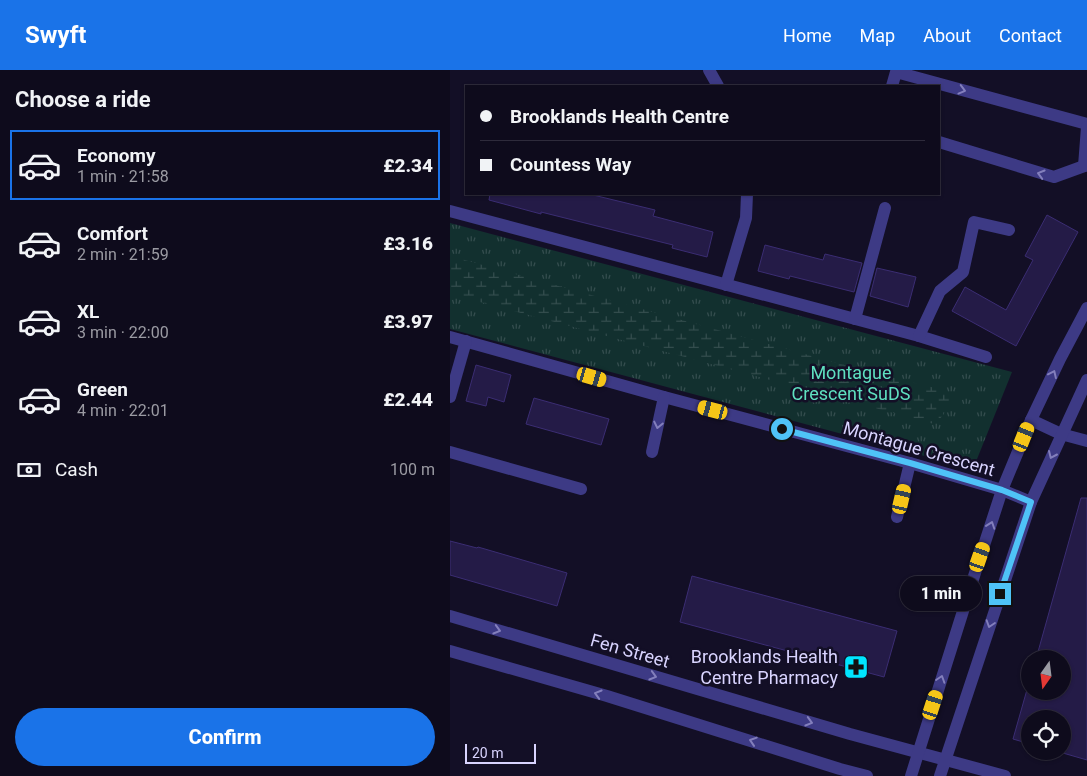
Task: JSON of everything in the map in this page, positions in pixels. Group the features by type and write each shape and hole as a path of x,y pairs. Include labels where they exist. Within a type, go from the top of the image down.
{"street":[{"path":"708,70 717,85"},
{"path":"892,85 896,72 1087,125 1085,166 1054,177 940,142"},
{"path":"726,285 746,218 747,195"},
{"path":"855,319 885,208"},
{"path":"450,211 919,336 986,357"},
{"path":"919,336 940,291 963,272 974,222 1009,230"},
{"path":"911,776 1002,490 1031,420 1087,308"},
{"name":"Montague Crescent","path":"450,337 910,463 1002,490 1031,502"},
{"path":"450,397 466,341"},
{"path":"940,776 1031,502 1087,380"},
{"path":"652,452 664,397"},
{"path":"1031,420 1061,434 1087,441"},
{"path":"450,452 581,489"},
{"path":"897,517 910,463"},
{"name":"Fen Street","path":"450,616 850,734 1005,776"},
{"path":"450,651 607,696 866,776"}],"green space":[{"name":"Montague Crescent SuDS","path":"450,223 1012,372 973,469 450,329"},
{"path":"450,256 870,372 943,390 950,396 948,405 943,415 934,424 450,294"}],"building":[{"path":"490,195 593,195 655,210 653,216 713,232 707,257 672,248 673,245 489,200"},
{"path":"1047,215 1078,232 1016,346 952,311 965,287 1006,310 1033,260 1025,256"},
{"path":"765,245 823,260 825,254 862,263 854,292 790,276 789,279 758,271"},
{"path":"877,268 916,277 908,307 870,296"},
{"path":"476,365 511,375 504,402 488,397 486,406 466,401"},
{"path":"534,398 609,419 601,445 526,424"},
{"path":"1081,498 1087,498 1087,760 1071,755 1071,710 1021,710 1024,700 1071,700 1071,650 1039,650"},
{"path":"450,541 478,547 567,573 557,606 450,575"},
{"path":"692,576 897,631 884,677 680,622"},
{"path":"1021,711 1021,741 1013,739"}],"place":[{"name":"Brooklands Health Centre Pharmacy","path":"856,667"}],"route":[{"path":"782,429 910,463 1002,490 1031,502 1000,594"}]}
